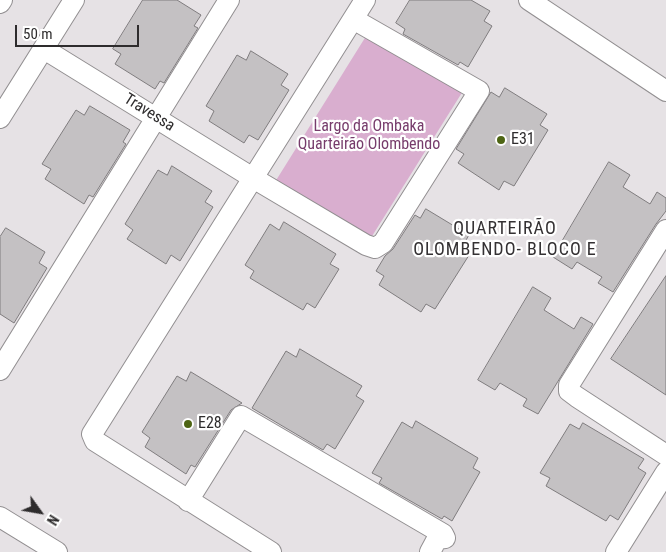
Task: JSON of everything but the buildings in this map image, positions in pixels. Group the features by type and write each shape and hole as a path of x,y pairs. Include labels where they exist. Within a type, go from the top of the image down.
{"street":[{"path":"0,118 74,0"},
{"path":"0,370 229,0"},
{"path":"266,550 95,441 92,434 365,0"},
{"path":"539,3 666,91"},
{"name":"Travessa","path":"44,49 253,178 366,245 375,248 383,243 479,91 353,19"},
{"path":"666,230 569,385 569,391 577,397 666,455"},
{"path":"188,501 241,416 443,534 445,538 437,539 430,552"},
{"path":"616,552 666,472"},
{"path":"0,517 57,552"}],"green space":[{"name":"Largo da Ombaka Quarteirão Olombendo","path":"368,33 463,91 369,241 275,182"}],"place":[{"name":"E31","path":"501,140"},
{"name":"E28","path":"188,424"}],"district":[{"name":"QUARTEIRÃO OLOMBENDO- BLOCO E","path":"505,239"}]}
